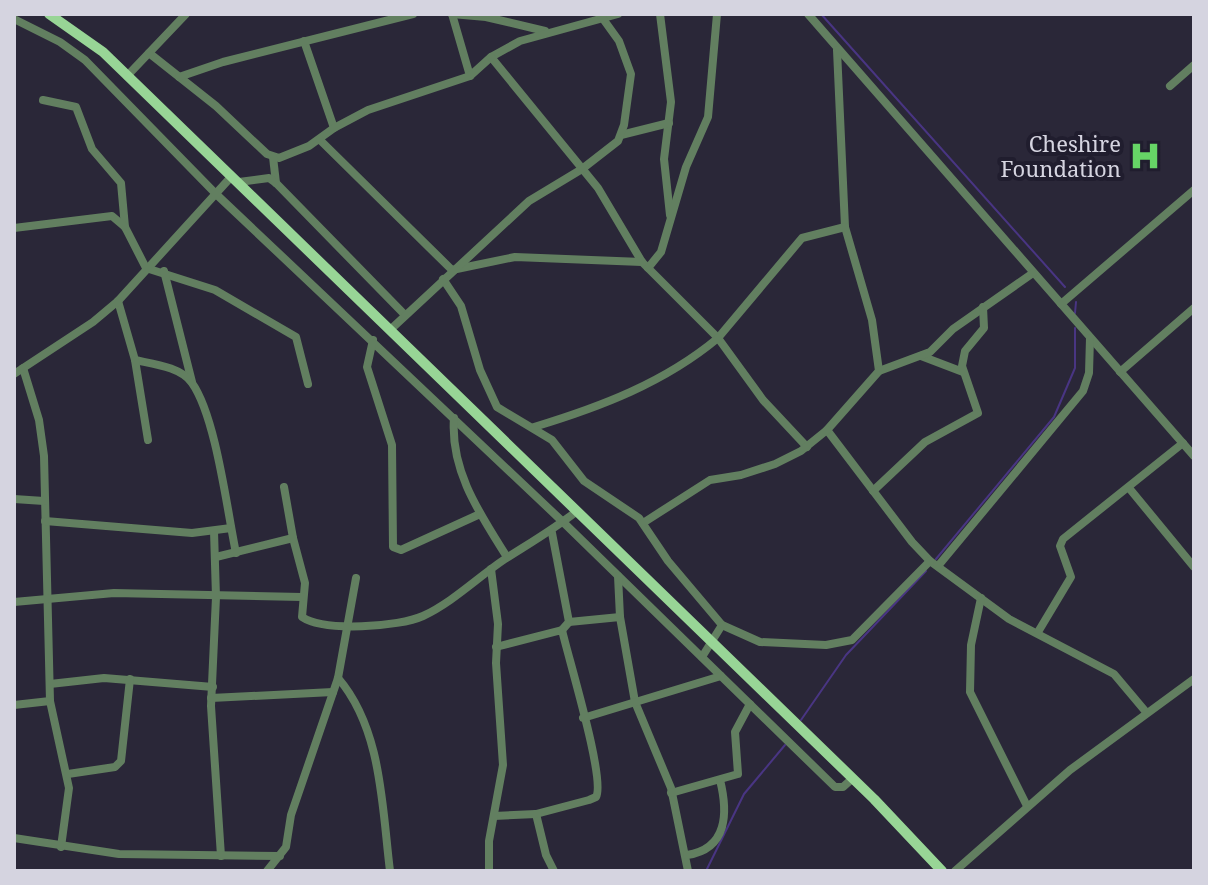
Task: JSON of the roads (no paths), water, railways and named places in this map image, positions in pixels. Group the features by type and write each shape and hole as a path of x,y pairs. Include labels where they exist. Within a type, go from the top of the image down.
{"main road":[{"path":"49,14 91,43 235,179 853,778 942,871"}],"street":[{"path":"127,76 186,14"},
{"path":"179,77 374,18 413,14"},
{"path":"470,76 452,14 486,17 549,32"},
{"path":"273,157 290,155 368,110 470,76 491,57 549,32 618,14"},
{"path":"660,14 671,102 664,159 671,219"},
{"path":"452,270 515,257 645,265 661,252 686,167 708,117 717,14"},
{"path":"390,330 529,201 582,169 615,144 621,135 631,74 619,41 601,16"},
{"path":"815,17 837,50 1194,456"},
{"path":"14,19 60,42 85,60 216,194 563,522 835,787 843,787 853,778"},
{"path":"304,41 334,128"},
{"path":"837,50 845,227 872,320 879,371"},
{"path":"149,53 273,157 276,183"},
{"path":"491,57 598,188 645,265 718,338 763,400 807,447"},
{"path":"1170,86 1194,65"},
{"path":"43,100 76,107 92,149 121,183 125,227 146,268"},
{"path":"621,135 669,123"},
{"path":"320,140 452,270"},
{"path":"14,374 93,322 118,301 216,194 235,179 269,178 276,183 405,315"},
{"path":"1061,304 1194,190"},
{"path":"14,228 105,215 125,227"},
{"path":"534,427 625,397 718,338 802,238 845,227"},
{"path":"146,268 164,271 215,290 284,328 296,337 308,384"},
{"path":"164,271 192,382 208,423 236,553"},
{"path":"643,523 710,480 754,471 807,447 827,430 879,371 921,356 983,307 1033,273"},
{"path":"443,279 461,306 480,370 497,407 552,440 584,481 643,523 668,561 722,625 760,642 829,645 852,640 934,563 1075,402 1089,373 1090,337"},
{"path":"118,301 135,360 148,440"},
{"path":"873,491 925,442 978,413 980,408 963,372 965,351 984,328 983,307"},
{"path":"1120,372 1194,308"},
{"path":"373,340 367,367 387,422 393,454 393,547 401,550 480,514"},
{"path":"921,356 963,372"},
{"path":"135,360 165,367 192,382"},
{"path":"23,368 42,437 50,701 56,738 68,774 61,847"},
{"path":"454,418 454,456 480,514 507,557"},
{"path":"827,430 934,563 1009,619 1114,674 1146,712"},
{"path":"1038,632 1071,577 1060,546 1063,539 1183,443"},
{"path":"284,487 305,583 303,619 349,627 418,618 507,557 552,533 577,511"},
{"path":"1129,488 1194,567"},
{"path":"14,499 44,501"},
{"path":"45,521 214,531 231,528"},
{"path":"214,531 216,597 211,698 221,856"},
{"path":"552,533 569,622"},
{"path":"216,557 293,538"},
{"path":"489,871 503,765 491,569"},
{"path":"618,576 620,617 635,702 671,793 687,855 688,871"},
{"path":"267,871 280,856 338,678 356,578"},
{"path":"14,602 114,593 302,597"},
{"path":"981,598 971,645 970,692 1027,806"},
{"path":"496,647 562,630 569,622 620,617"},
{"path":"702,657 722,625"},
{"path":"494,816 536,814 589,800 599,794 596,761 562,630"},
{"path":"583,718 721,676"},
{"path":"50,684 99,678 213,687"},
{"path":"338,678 357,700 376,764 390,871"},
{"path":"68,774 115,767 121,761 130,679"},
{"path":"955,871 1027,806 1146,712 1194,679"},
{"path":"211,698 333,692"},
{"path":"14,705 50,701"},
{"path":"671,793 738,774 735,732 750,704"},
{"path":"687,855 701,852 724,827 726,808 720,780"},
{"path":"536,814 554,871"},
{"path":"14,838 133,855 280,856"}],"waterway":[{"path":"821,14 1065,287"},
{"path":"1075,313 1076,302"},
{"path":"936,559 1054,417 1075,368 1075,328"},
{"path":"801,720 846,655 926,571"},
{"path":"706,871 744,794 785,745"}],"place":[{"name":"Cheshire Foundation","path":"1145,156"}]}
